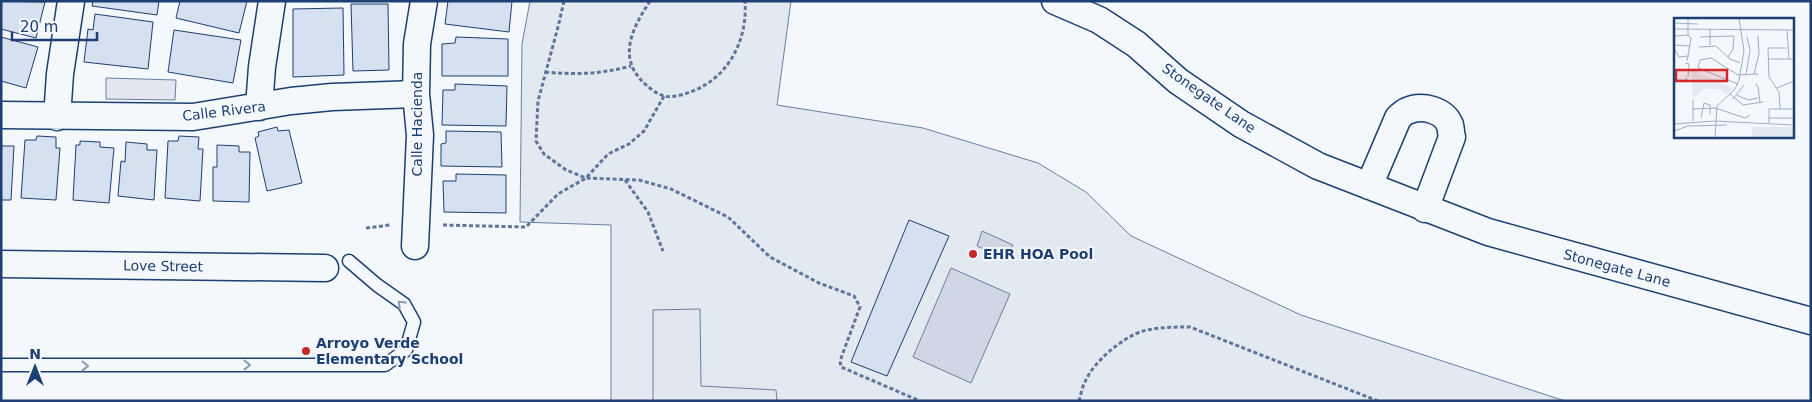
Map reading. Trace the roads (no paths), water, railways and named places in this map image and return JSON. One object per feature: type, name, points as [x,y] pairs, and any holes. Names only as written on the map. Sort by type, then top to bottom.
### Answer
[{"type":"street","points":[[57,116],[60,74],[71,1]]},
{"type":"street","points":[[259,107],[262,67],[272,1]]},
{"type":"street","name":"Calle Hacienda","points":[[415,236],[420,135],[416,94],[417,44],[424,1]]},
{"type":"street","name":"Stonegate Lane","points":[[1055,1],[1104,11],[1136,44],[1178,80],[1241,124],[1318,166],[1488,232],[1811,321]]},
{"type":"street","name":"Calle Rivera","points":[[1,115],[193,117],[291,101],[332,97],[416,94]]},
{"type":"street","points":[[1369,186],[1392,128],[1398,118],[1406,111],[1419,108],[1435,110],[1444,116],[1450,126],[1452,137],[1425,208]]},
{"type":"street","name":"Love Street","points":[[1,264],[337,265]]},
{"type":"lane","points":[[1,365],[384,364],[406,350],[414,322],[404,304],[377,285],[337,265]]},
{"type":"place","name":"EHR HOA Pool","points":[[973,254]]},
{"type":"place","name":"Arroyo Verde Elementary School","points":[[306,351]]}]
